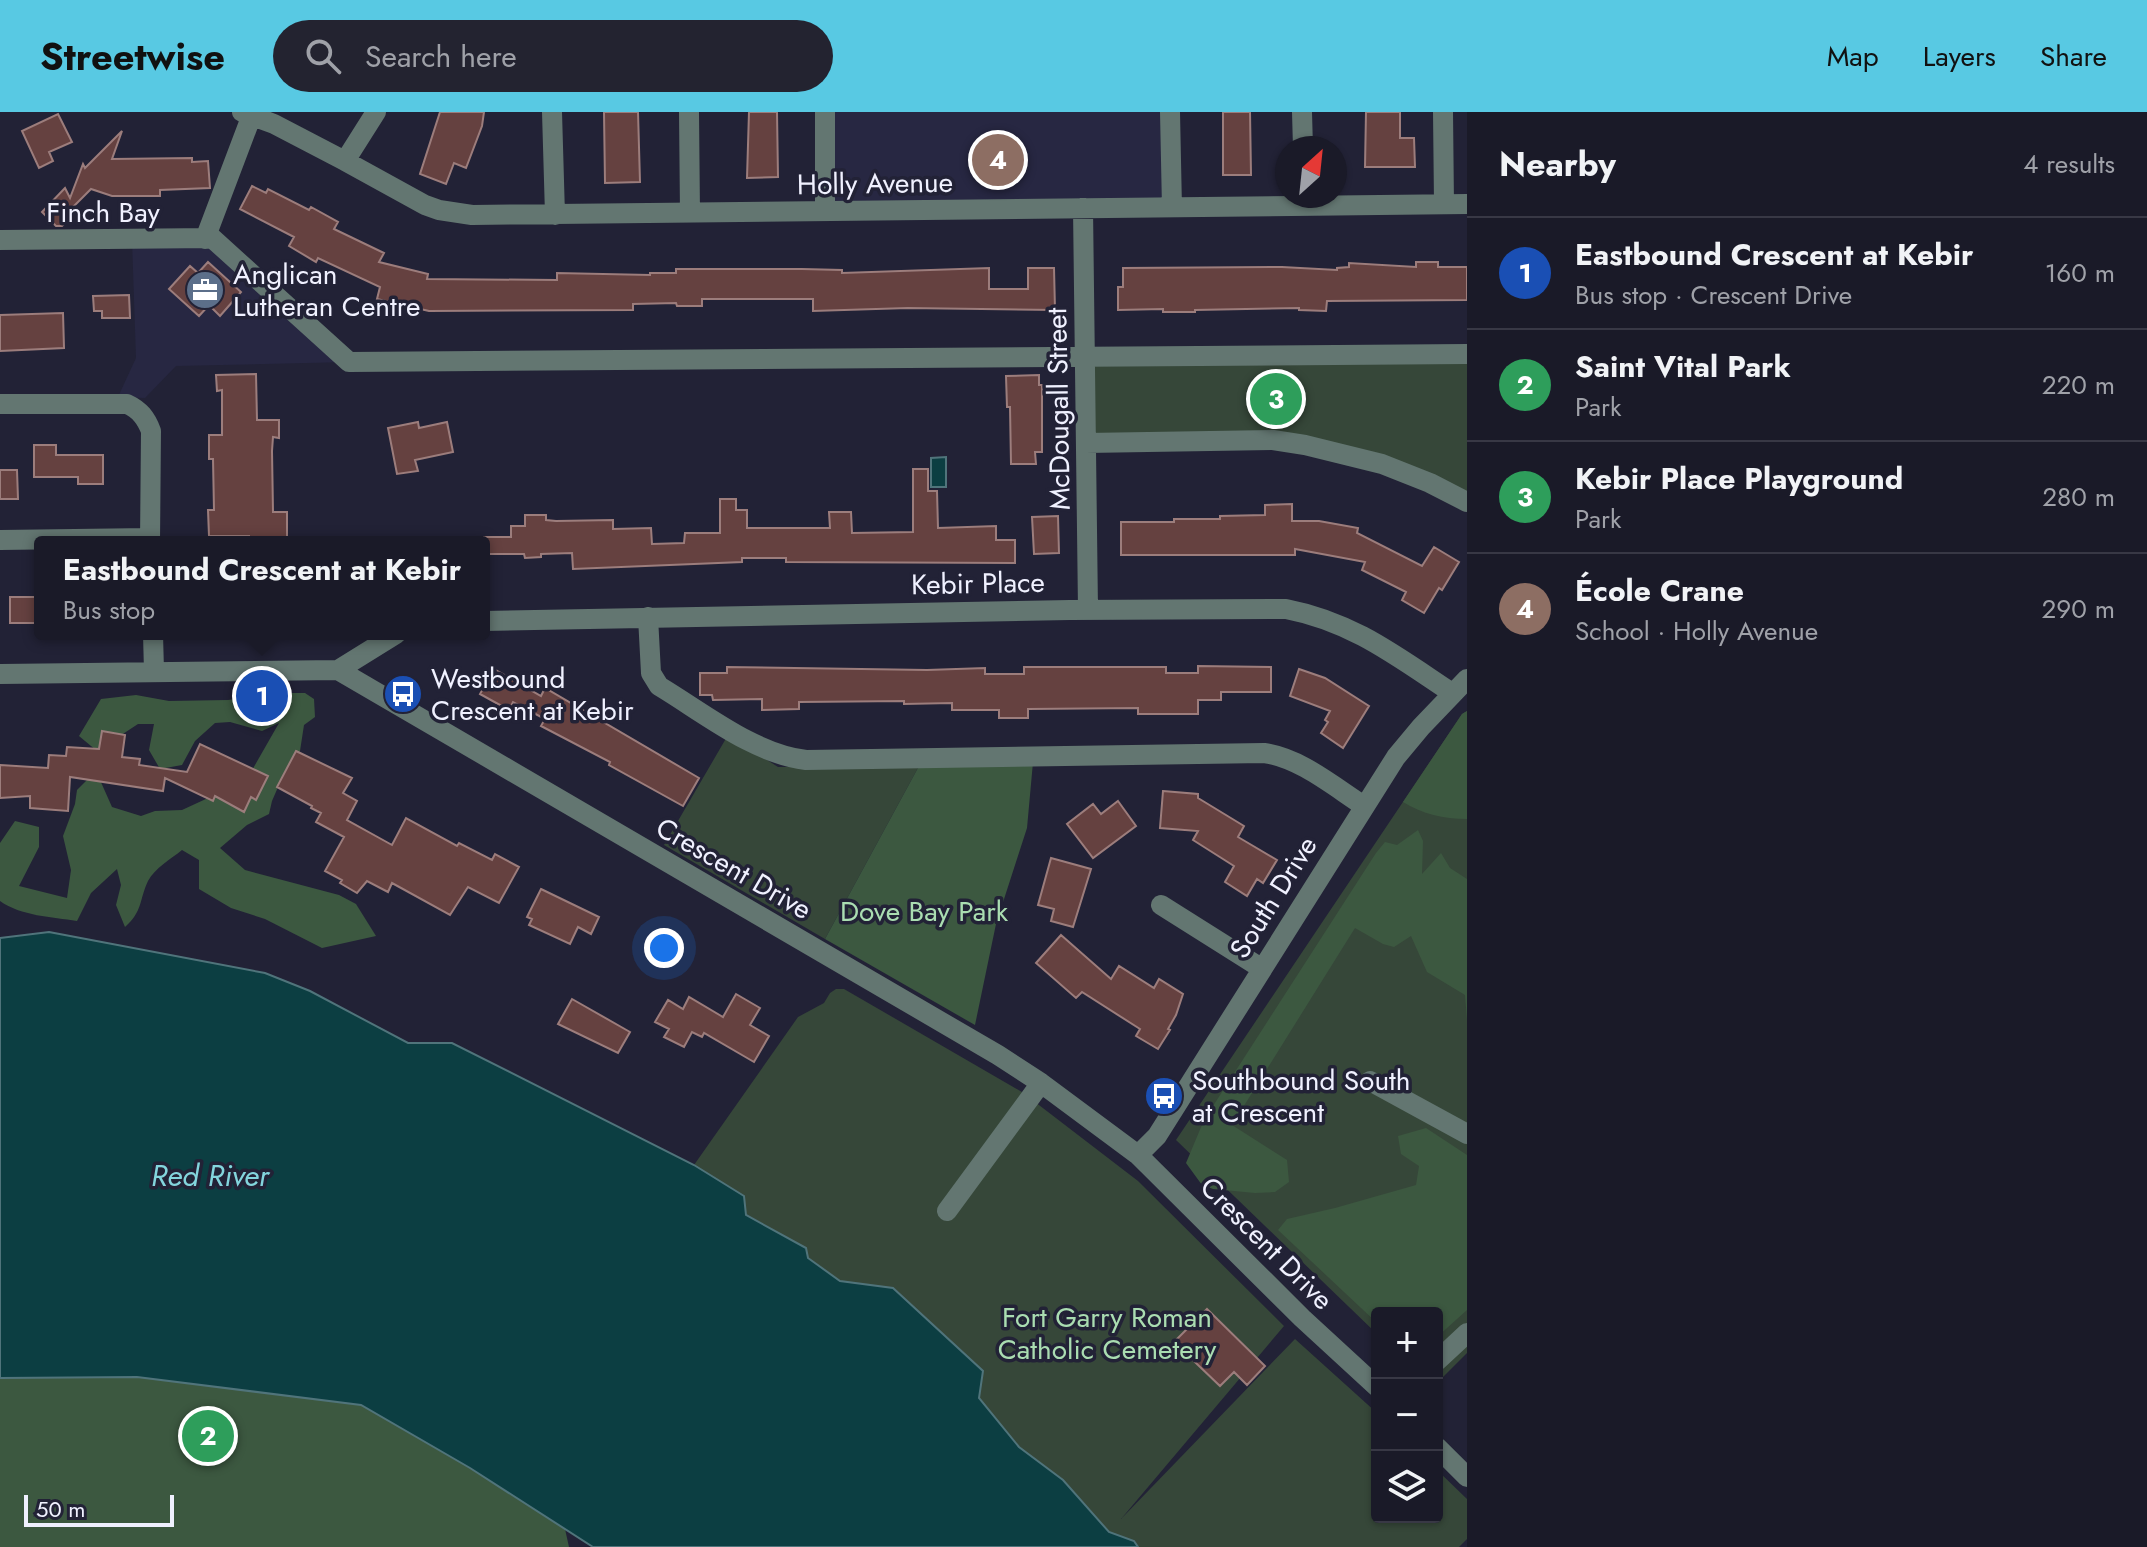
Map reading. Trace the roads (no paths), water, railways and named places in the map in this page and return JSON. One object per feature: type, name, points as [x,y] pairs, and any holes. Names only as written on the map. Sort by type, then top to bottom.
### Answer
[{"type":"street","points":[[345,161],[376,112]]},
{"type":"street","points":[[552,112],[555,215]]},
{"type":"street","points":[[689,112],[690,213]]},
{"type":"street","points":[[825,112],[825,211]]},
{"type":"street","points":[[1170,112],[1172,208]]},
{"type":"street","points":[[1302,112],[1303,136]]},
{"type":"street","points":[[1443,112],[1444,204]]},
{"type":"street","points":[[249,113],[205,239],[212,238],[349,362],[1467,354]]},
{"type":"street","name":"Holly Avenue","points":[[249,113],[439,210],[472,215],[1172,208],[1275,203]]},
{"type":"street","name":"Holly Avenue","points":[[1347,202],[1467,204]]},
{"type":"street","name":"McDougall Street","points":[[1083,208],[1088,610]]},
{"type":"street","name":"Finch Bay","points":[[0,240],[205,239]]},
{"type":"street","points":[[0,404],[127,404],[137,408],[151,431],[150,536]]},
{"type":"street","points":[[1086,443],[1273,440],[1382,464],[1467,502]]},
{"type":"street","points":[[0,540],[34,540]]},
{"type":"street","name":"Kebir Place","points":[[490,621],[1286,609],[1316,615],[1362,633],[1459,686]]},
{"type":"street","points":[[648,617],[651,673],[659,686],[762,748],[787,758],[1264,753],[1295,762],[1364,806]]},
{"type":"street","points":[[153,640],[154,671]]},
{"type":"street","points":[[0,674],[338,670],[386,640]]},
{"type":"street","name":"Crescent Drive","points":[[338,670],[1041,1083],[1138,1155],[1302,1318],[1371,1381]]},
{"type":"street","name":"South Drive","points":[[1138,1155],[1157,1136],[1396,757],[1459,686]]},
{"type":"street","points":[[1161,905],[1261,968]]},
{"type":"street","points":[[1370,1081],[1467,1134]]},
{"type":"street","points":[[947,1211],[1041,1083]]},
{"type":"street","points":[[1443,1355],[1467,1333]]},
{"type":"street","points":[[1441,1451],[1467,1477]]},
{"type":"water","points":[[946,457],[946,487],[931,487],[931,458]]},
{"type":"water","name":"Red River","points":[[49,932],[265,973],[310,991],[408,1043],[452,1043],[694,1165],[744,1196],[746,1215],[806,1248],[808,1258],[840,1281],[893,1288],[983,1371],[979,1398],[1019,1447],[1063,1480],[1109,1532],[1134,1541],[1138,1547],[593,1547],[470,1468],[361,1405],[137,1377],[0,1378],[0,938]]},
{"type":"place","name":"École Crane","points":[[998,160]]},
{"type":"place","name":"Anglican Lutheran Centre","points":[[205,290]]},
{"type":"place","name":"Kebir Place Playground","points":[[1276,399]]},
{"type":"place","name":"Westbound Crescent at Kebir","points":[[403,694]]},
{"type":"place","name":"Eastbound Crescent at Kebir","points":[[262,696]]},
{"type":"place","name":"Southbound South at Crescent","points":[[1164,1096]]},
{"type":"place","name":"Saint Vital Park","points":[[208,1436]]},
{"type":"park label","name":"Dove Bay Park","points":[[924,911]]},
{"type":"park label","name":"Fort Garry Roman Catholic Cemetery","points":[[1107,1333]]}]
